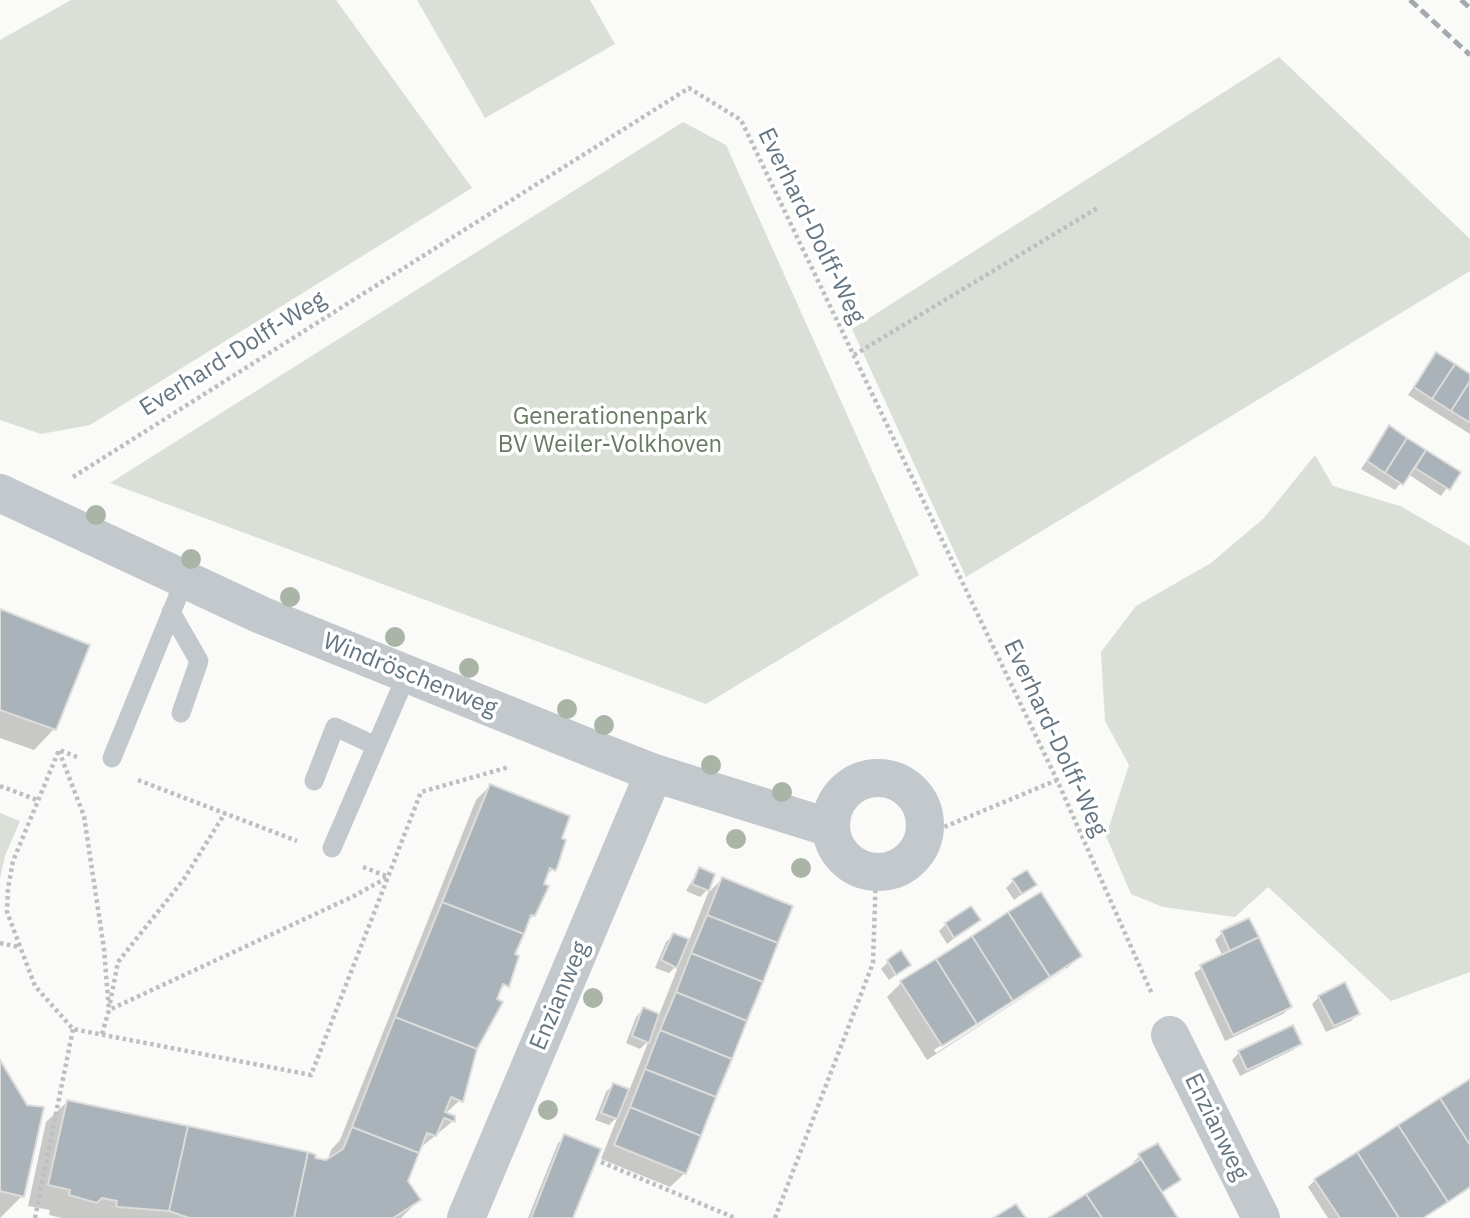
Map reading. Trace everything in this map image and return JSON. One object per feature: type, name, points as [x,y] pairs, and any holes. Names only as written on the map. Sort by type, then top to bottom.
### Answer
[{"type":"street","name":"Windröschenweg","points":[[14,499],[178,596],[261,615],[654,773],[831,828]]},
{"type":"street","name":"Enzianweg","points":[[466,1218],[654,773]]},
{"type":"street","points":[[886,778],[900,783],[917,797],[925,814],[925,835],[916,854],[906,863],[891,871],[876,872],[858,867],[845,859],[837,847],[831,828],[833,812],[845,791],[863,780],[886,778]]},
{"type":"street","name":"Enzianweg","points":[[1170,1035],[1261,1218]]},
{"type":"lane","points":[[178,596],[199,661],[181,713]]},
{"type":"lane","points":[[112,758],[178,596]]},
{"type":"lane","points":[[332,848],[407,674]]},
{"type":"lane","points":[[314,781],[335,727],[376,746]]},
{"type":"path","name":"Everhard-Dolff-Weg","points":[[14,499],[689,88],[741,120],[1058,780],[1170,1035]]},
{"type":"path","points":[[854,355],[1099,207]]},
{"type":"path","points":[[59,750],[13,861],[8,888],[8,912],[35,986],[74,1028],[311,1075],[421,792],[583,745]]},
{"type":"path","points":[[59,750],[84,816],[104,949],[109,1010]]},
{"type":"path","points":[[59,750],[85,760]]},
{"type":"path","points":[[136,779],[300,842]]},
{"type":"path","points":[[925,835],[1058,780]]},
{"type":"path","points":[[0,786],[37,800]]},
{"type":"path","points":[[102,1034],[118,962],[184,879],[225,813]]},
{"type":"path","points":[[351,862],[389,877]]},
{"type":"path","points":[[775,1218],[873,963],[876,872]]},
{"type":"path","points":[[109,1010],[354,896],[389,877]]},
{"type":"path","points":[[0,943],[20,947]]},
{"type":"path","points":[[35,1218],[74,1028]]},
{"type":"path","points":[[601,1162],[735,1218]]},
{"type":"green space","points":[[71,0],[336,0],[472,188],[90,425],[41,434],[0,420],[0,40]]},
{"type":"green space","points":[[417,0],[590,0],[615,44],[485,118]]},
{"type":"green space","points":[[1279,57],[1470,239],[1470,271],[966,577],[852,329]]},
{"type":"green space","name":"Generationenpark BV Weiler-Volkhoven","points":[[683,122],[726,145],[919,575],[706,704],[110,483]]},
{"type":"green space","points":[[1315,455],[1333,486],[1400,506],[1470,546],[1470,972],[1391,1001],[1268,887],[1235,917],[1163,907],[1131,894],[1106,836],[1129,765],[1105,721],[1101,652],[1136,606],[1211,563],[1264,518]]},
{"type":"green space","points":[[0,813],[20,821],[5,856],[0,879]]},
{"type":"building","points":[[1436,352],[1455,364],[1432,399],[1414,387]]},
{"type":"building","points":[[1455,364],[1470,374],[1470,381],[1451,411],[1432,399]]},
{"type":"building","points":[[1470,381],[1470,421],[1469,422],[1451,411]]},
{"type":"building","points":[[1389,425],[1407,438],[1385,473],[1367,461]]},
{"type":"building","points":[[1407,438],[1426,450],[1403,485],[1385,473]]},
{"type":"building","points":[[1426,450],[1461,472],[1450,490],[1415,468]]},
{"type":"building","points":[[0,609],[90,645],[56,730],[0,710]]},
{"type":"building","points":[[490,784],[570,816],[562,838],[566,840],[557,868],[555,871],[550,868],[544,884],[549,886],[535,916],[531,915],[524,934],[442,902]]},
{"type":"building","points":[[699,867],[715,874],[709,891],[692,884]]},
{"type":"building","points":[[1027,870],[1037,885],[1022,894],[1012,879]]},
{"type":"building","points":[[722,877],[793,906],[778,943],[707,915]]},
{"type":"building","points":[[1041,892],[1082,956],[1050,977],[1008,912]]},
{"type":"building","points":[[442,902],[524,934],[515,954],[519,956],[509,987],[503,984],[497,999],[503,1002],[477,1049],[395,1017]]},
{"type":"building","points":[[971,906],[981,920],[954,938],[945,923]]},
{"type":"building","points":[[1008,912],[1050,977],[1013,1001],[972,936]]},
{"type":"building","points":[[707,915],[778,943],[763,982],[691,953]]},
{"type":"building","points":[[1249,918],[1259,937],[1230,951],[1221,931]]},
{"type":"building","points":[[673,933],[689,939],[677,968],[661,960]]},
{"type":"building","points":[[972,936],[1013,1001],[977,1024],[936,959]]},
{"type":"building","points":[[1259,937],[1292,1007],[1233,1035],[1200,965]]},
{"type":"building","points":[[901,950],[911,965],[896,975],[887,960]]},
{"type":"building","points":[[691,953],[763,982],[747,1021],[676,992]]},
{"type":"building","points":[[936,959],[977,1024],[942,1046],[900,981]]},
{"type":"building","points":[[1345,982],[1360,1014],[1334,1026],[1318,996]]},
{"type":"building","points":[[676,992],[747,1021],[732,1059],[660,1030]]},
{"type":"building","points":[[643,1007],[659,1014],[649,1043],[632,1036]]},
{"type":"building","points":[[395,1017],[477,1049],[463,1102],[451,1097],[445,1112],[455,1116],[455,1122],[444,1118],[436,1136],[427,1133],[419,1153],[352,1127]]},
{"type":"building","points":[[1293,1025],[1302,1044],[1247,1070],[1238,1051]]},
{"type":"building","points":[[660,1030],[732,1059],[716,1097],[645,1069]]},
{"type":"building","points":[[0,1060],[27,1105],[44,1107],[24,1197],[0,1191]]},
{"type":"building","points":[[645,1069],[716,1097],[701,1136],[630,1107]]},
{"type":"building","points":[[1470,1079],[1470,1145],[1440,1098]]},
{"type":"building","points":[[613,1083],[629,1089],[617,1119],[601,1113]]},
{"type":"building","points":[[1440,1098],[1470,1145],[1470,1187],[1448,1202],[1398,1125]]},
{"type":"building","points":[[67,1100],[188,1126],[169,1211],[119,1207],[116,1206],[117,1201],[102,1198],[97,1203],[69,1195],[70,1190],[48,1185]]},
{"type":"building","points":[[630,1107],[701,1136],[686,1174],[614,1145]]},
{"type":"building","points":[[1398,1125],[1448,1202],[1423,1218],[1399,1218],[1357,1152]]},
{"type":"building","points":[[188,1126],[308,1152],[294,1218],[189,1218],[169,1211]]},
{"type":"building","points":[[352,1127],[419,1153],[408,1181],[421,1200],[393,1218],[294,1218],[308,1152],[316,1155],[315,1158],[326,1160],[343,1149]]},
{"type":"building","points":[[564,1134],[601,1149],[573,1218],[531,1218]]},
{"type":"building","points":[[1158,1143],[1181,1180],[1162,1192],[1138,1154]]},
{"type":"building","points":[[1357,1152],[1399,1218],[1340,1218],[1314,1179]]},
{"type":"building","points":[[1141,1159],[1178,1218],[1102,1218],[1086,1194]]},
{"type":"building","points":[[1086,1194],[1102,1218],[1048,1218]]},
{"type":"building","points":[[1016,1204],[1026,1218],[993,1218]]},
{"type":"railway","points":[[1410,0],[1470,55]]},
{"type":"railway","points":[[1461,0],[1470,8]]}]
